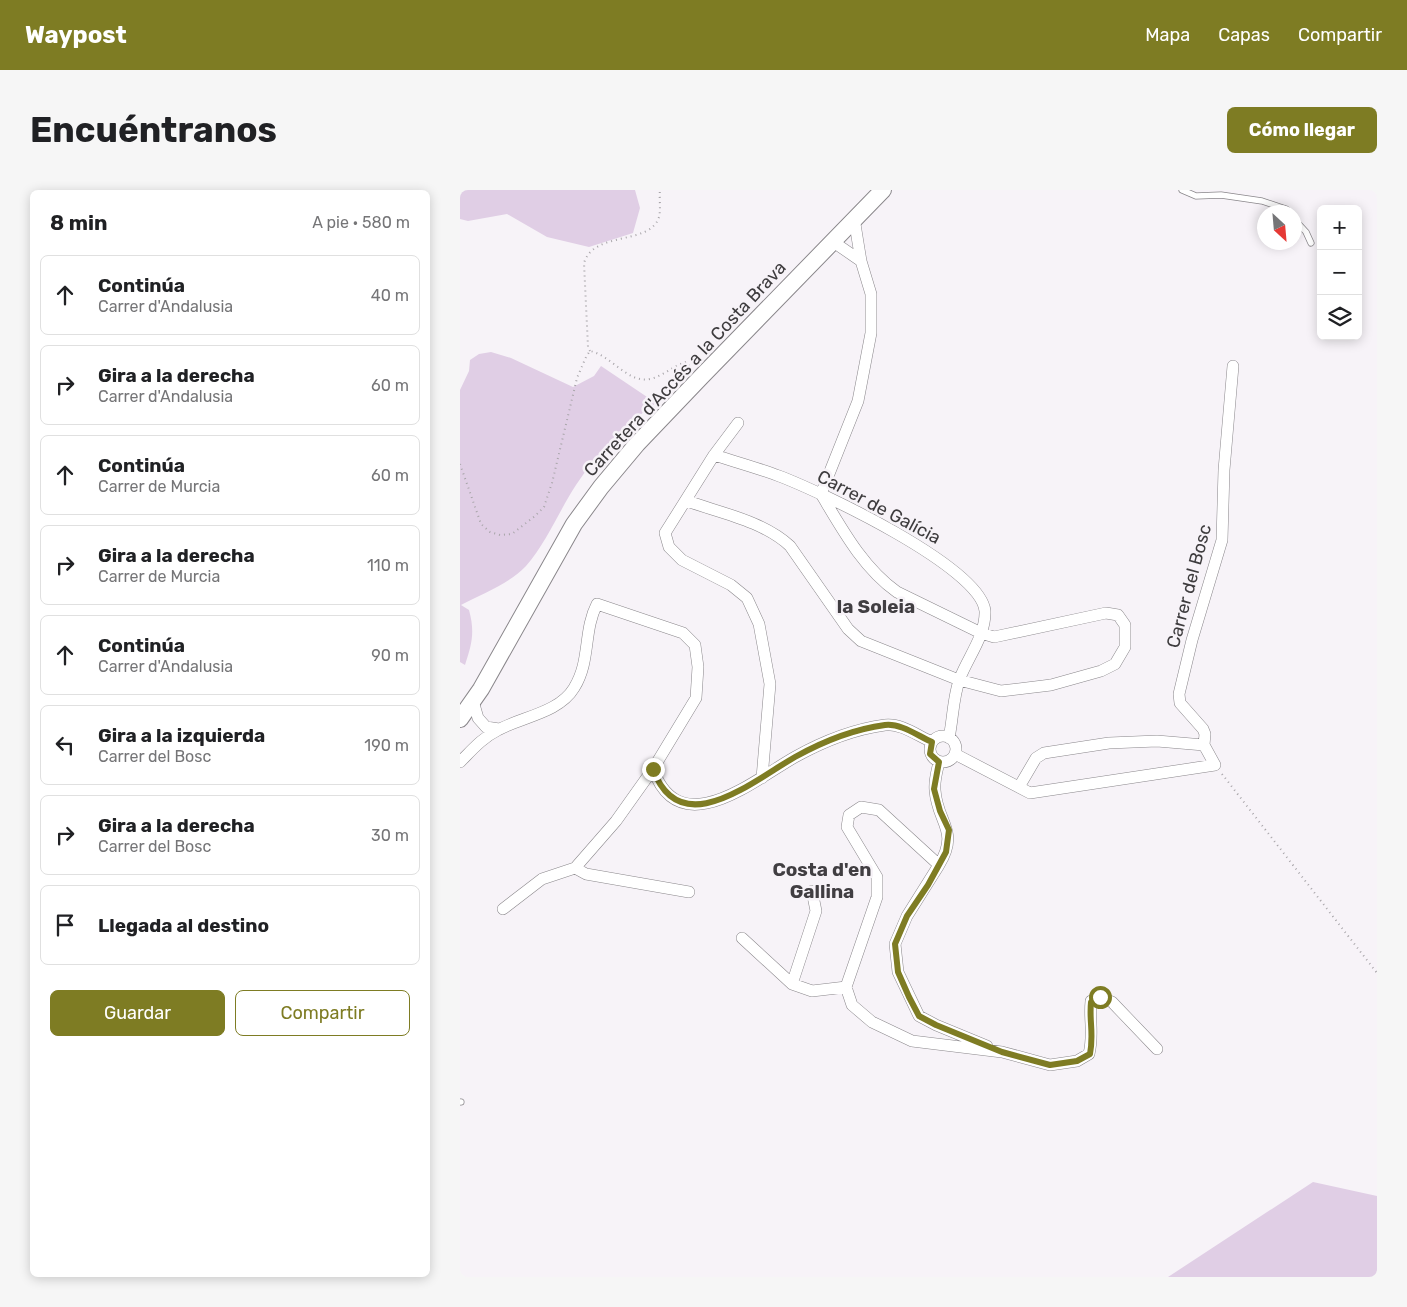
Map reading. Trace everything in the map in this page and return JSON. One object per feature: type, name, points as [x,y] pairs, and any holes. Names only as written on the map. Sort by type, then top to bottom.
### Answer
[{"type":"main road","name":"Carretera d'Accés a la Costa Brava","points":[[460,719],[473,701],[574,524],[637,444],[883,190]]},
{"type":"street","points":[[686,500],[766,529],[779,536],[790,546],[848,629],[861,641],[959,680],[1001,691],[1051,685],[1101,671],[1114,664],[1125,647],[1125,624],[1118,615],[1106,613],[994,637],[981,634],[897,592],[884,583],[850,543],[821,494],[858,401],[872,333],[871,294],[861,261],[854,218]]},
{"type":"street","points":[[832,241],[861,261]]},
{"type":"street","name":"Carrer del Bosc","points":[[1204,745],[1205,734],[1203,729],[1180,702],[1179,694],[1192,640],[1222,540],[1224,470],[1234,366]]},
{"type":"street","points":[[738,423],[714,455],[665,533],[669,547],[682,560],[731,585],[747,598],[759,624],[770,684],[762,778]]},
{"type":"street","name":"Carrer de Galícia","points":[[714,455],[778,476],[821,494],[933,554],[966,582],[982,602],[985,612],[981,634],[959,680],[949,738]]},
{"type":"street","points":[[460,762],[485,737],[499,729],[556,705],[573,691],[582,675],[588,649],[591,616],[597,604],[683,633],[695,645],[698,667],[696,698],[653,769],[616,821],[575,868],[542,879],[502,908]]},
{"type":"street","points":[[473,701],[478,718],[486,727],[499,729]]},
{"type":"street","points":[[653,769],[657,781],[673,799],[688,804],[710,803],[730,796],[822,743],[887,725],[905,729],[932,742]]},
{"type":"street","points":[[940,737],[949,738],[955,745],[955,754],[948,761],[939,762],[930,754],[932,742],[940,737]]},
{"type":"street","points":[[955,754],[1030,793],[1215,765],[1204,745],[1158,741],[1109,743],[1044,753],[1036,758],[1019,787]]},
{"type":"street","points":[[939,762],[934,789],[940,811],[949,830],[946,852],[928,885],[907,916],[895,944],[898,972],[919,1016],[1002,1052],[1050,1065],[1077,1061],[1090,1054],[1093,1038],[1090,1012],[1091,1002],[1100,997],[1112,1002],[1157,1049]]},
{"type":"street","points":[[938,865],[879,810],[861,807],[850,815],[848,827],[876,877],[876,897],[846,987],[852,1005],[872,1022],[912,1041],[1002,1052]]},
{"type":"street","points":[[575,868],[586,874],[690,892]]},
{"type":"street","points":[[792,984],[816,911],[812,891]]},
{"type":"street","points":[[742,938],[792,984],[812,992],[846,987]]},
{"type":"lane","points":[[1182,190],[1196,196],[1221,194],[1274,205]]},
{"type":"lane","points":[[1302,228],[1311,244]]},
{"type":"path","points":[[460,464],[481,524],[490,532],[500,535],[512,534],[544,507],[552,484],[577,378],[590,351],[588,347],[584,263],[587,254],[594,247],[646,231],[654,226],[659,217],[660,190]]},
{"type":"path","points":[[590,351],[597,352],[627,373],[642,380],[650,380],[674,366],[686,362],[700,377]]},
{"type":"path","points":[[1215,765],[1377,973]]},
{"type":"shaded area","points":[[460,190],[635,190],[640,208],[633,233],[589,247],[547,237],[507,214],[468,221],[460,219]]},
{"type":"shaded area","points":[[491,352],[511,358],[573,387],[594,376],[601,366],[656,403],[623,430],[593,462],[576,485],[540,547],[526,566],[504,583],[461,605],[469,610],[472,625],[471,644],[465,665],[460,662],[460,390],[469,371],[470,360],[479,354]]},
{"type":"shaded area","points":[[1313,1182],[1377,1196],[1377,1277],[1168,1277]]},
{"type":"district","name":"la Soleia","points":[[876,606]]},
{"type":"district","name":"Costa d'en Gallina","points":[[822,880]]},
{"type":"route","points":[[653,769],[657,781],[673,799],[688,804],[710,803],[730,796],[822,743],[857,732],[887,725],[905,729],[932,742],[930,754],[939,762],[934,789],[940,811],[949,830],[946,852],[928,885],[907,916],[895,944],[898,972],[919,1016],[1002,1052],[1050,1065],[1077,1061],[1090,1054],[1093,1038],[1090,1012],[1091,1002],[1100,997]]}]
